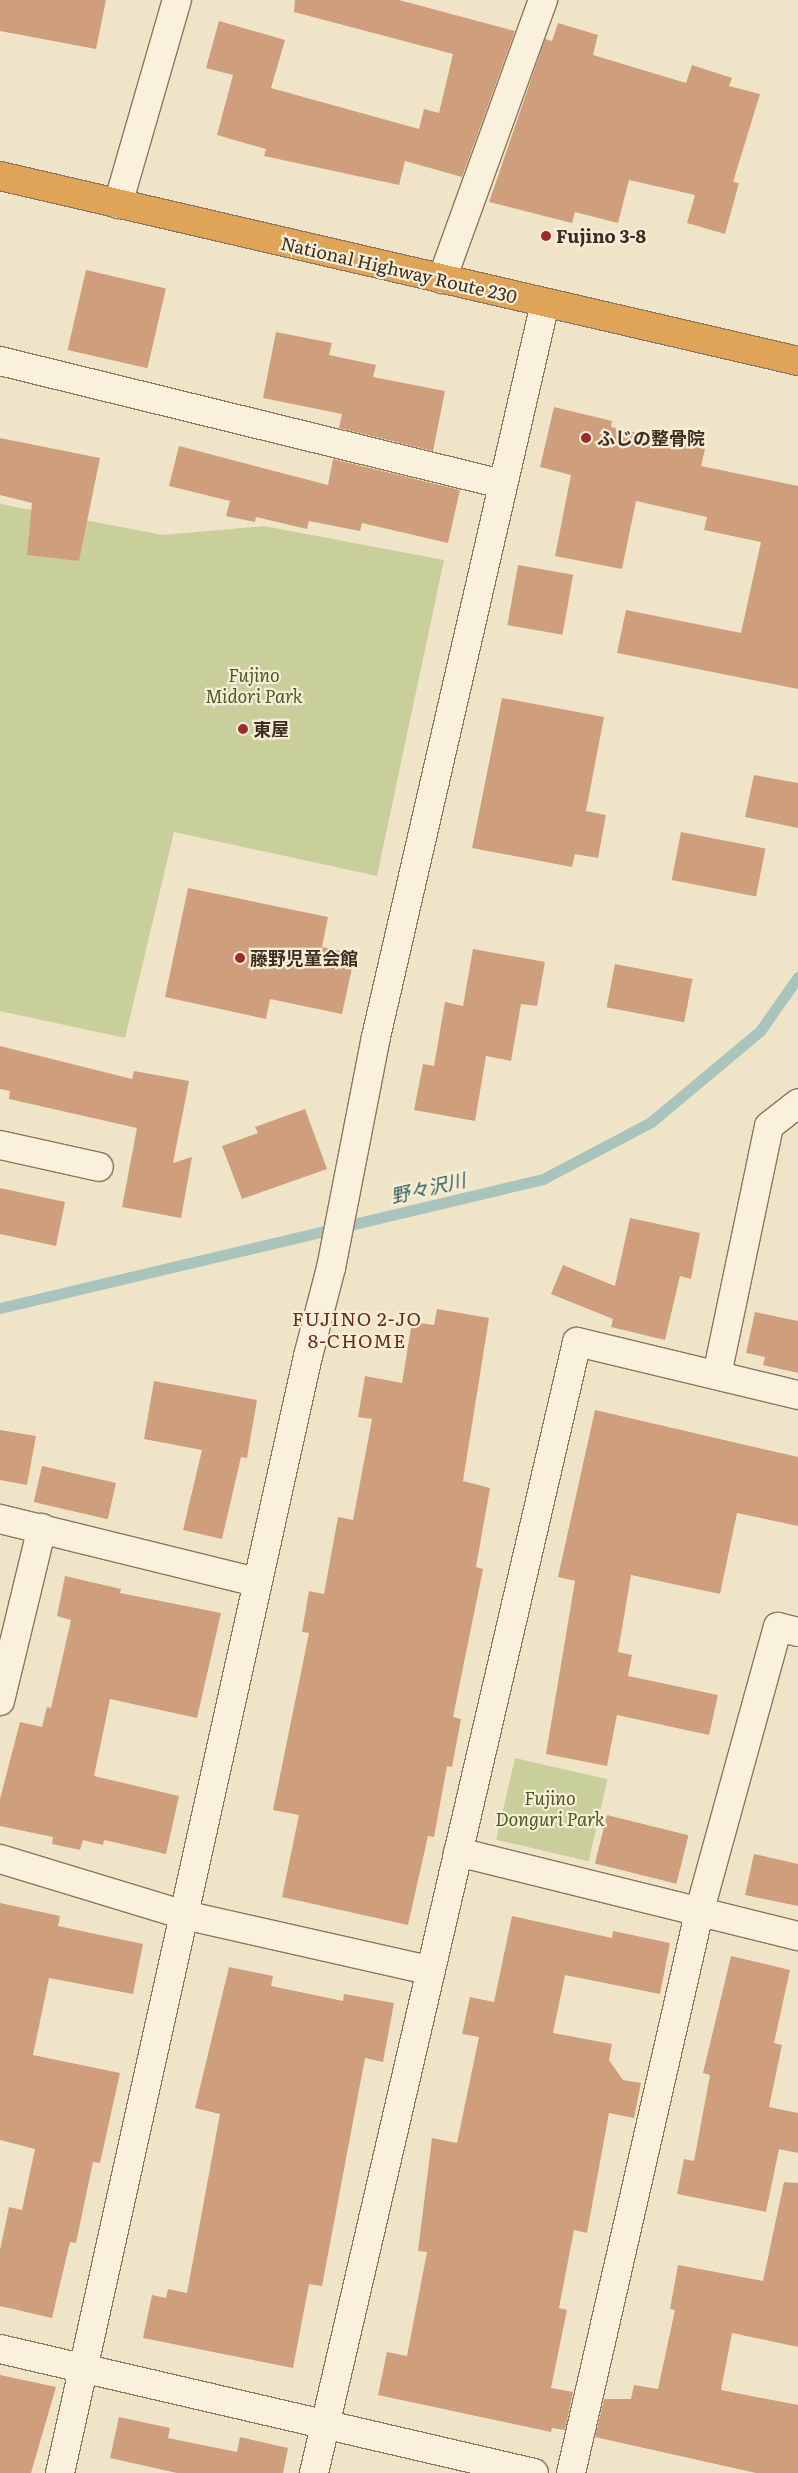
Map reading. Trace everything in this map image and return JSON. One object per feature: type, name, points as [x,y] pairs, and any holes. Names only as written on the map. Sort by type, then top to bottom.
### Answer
[{"type":"highway","name":"National Highway Route 230","points":[[0,176],[442,280],[798,360]]},
{"type":"street","points":[[118,204],[177,0]]},
{"type":"street","points":[[442,280],[543,0]]},
{"type":"street","points":[[60,2473],[257,1582],[332,1268],[378,1027],[544,303]]},
{"type":"street","points":[[0,361],[502,484]]},
{"type":"street","points":[[716,1375],[769,1126],[798,1104]]},
{"type":"street","points":[[0,1144],[99,1167]]},
{"type":"street","points":[[314,2473],[429,1970],[577,1342],[798,1395]]},
{"type":"street","points":[[0,1519],[257,1582]]},
{"type":"street","points":[[0,1701],[42,1528]]},
{"type":"street","points":[[571,2473],[699,1913],[778,1627],[798,1632]]},
{"type":"street","points":[[458,1852],[798,1936]]},
{"type":"street","points":[[0,1859],[184,1916],[429,1970]]},
{"type":"street","points":[[0,2350],[534,2473]]},
{"type":"green space","name":"Fujino Midori Park","points":[[0,504],[163,535],[264,526],[444,560],[377,876],[174,832],[125,1038],[0,1011]]},
{"type":"green space","name":"Fujino Donguri Park","points":[[515,1758],[608,1779],[589,1861],[496,1840]]},
{"type":"building","points":[[0,0],[106,0],[96,49],[0,31]]},
{"type":"building","points":[[295,0],[399,0],[515,31],[462,177],[405,161],[399,185],[264,156],[266,149],[217,135],[233,75],[206,68],[219,21],[285,40],[271,88],[419,129],[424,109],[439,113],[453,54],[294,12]]},
{"type":"building","points":[[558,23],[598,35],[593,55],[686,83],[692,65],[732,78],[729,86],[760,94],[733,182],[739,183],[725,234],[687,223],[695,195],[629,180],[618,223],[575,212],[572,223],[489,202],[545,39],[552,41]]},
{"type":"building","points":[[86,270],[166,288],[147,368],[68,350]]},
{"type":"building","points":[[276,332],[332,343],[329,355],[376,365],[373,377],[445,391],[433,451],[339,428],[342,414],[263,398]]},
{"type":"building","points":[[554,407],[612,421],[611,427],[705,449],[701,466],[798,486],[798,689],[617,653],[626,610],[741,633],[761,542],[704,530],[707,517],[636,501],[622,569],[555,556],[571,475],[540,467]]},
{"type":"building","points":[[0,438],[100,458],[79,561],[27,555],[32,503],[0,495]]},
{"type":"building","points":[[179,446],[328,485],[333,459],[460,490],[448,543],[362,523],[360,531],[309,521],[307,529],[256,517],[255,522],[226,516],[230,501],[169,486]]},
{"type":"building","points":[[518,565],[573,575],[563,635],[507,625]]},
{"type":"building","points":[[502,698],[604,717],[586,811],[606,815],[598,858],[575,854],[572,867],[472,848]]},
{"type":"building","points":[[754,775],[798,783],[798,828],[745,817]]},
{"type":"building","points":[[681,832],[765,848],[756,897],[672,880]]},
{"type":"building","points":[[188,888],[328,917],[322,947],[355,954],[342,1014],[270,999],[266,1019],[165,997]]},
{"type":"building","points":[[473,949],[545,962],[537,1006],[521,1004],[511,1061],[486,1056],[475,1121],[414,1110],[423,1064],[434,1066],[445,1002],[463,1006]]},
{"type":"building","points":[[615,964],[693,979],[684,1022],[607,1007]]},
{"type":"building","points":[[0,1046],[132,1079],[134,1071],[189,1081],[173,1163],[192,1157],[181,1218],[122,1207],[137,1128],[9,1099],[10,1091],[0,1089]]},
{"type":"building","points":[[305,1109],[327,1169],[242,1199],[222,1146],[258,1133],[255,1127]]},
{"type":"building","points":[[0,1188],[65,1202],[56,1246],[0,1234]]},
{"type":"building","points":[[630,1218],[700,1233],[691,1279],[680,1276],[665,1340],[611,1327],[613,1319],[551,1294],[563,1265],[615,1286]]},
{"type":"building","points":[[437,1309],[489,1318],[463,1481],[490,1488],[476,1567],[483,1569],[453,1717],[461,1719],[452,1767],[447,1766],[434,1837],[428,1836],[408,1925],[282,1897],[299,1815],[273,1810],[309,1633],[302,1632],[309,1591],[324,1594],[338,1517],[353,1520],[372,1419],[358,1417],[365,1376],[402,1383],[412,1322],[434,1325]]},
{"type":"building","points":[[755,1312],[798,1321],[798,1373],[763,1365],[765,1357],[746,1353]]},
{"type":"building","points":[[154,1381],[257,1400],[247,1458],[241,1457],[222,1539],[183,1530],[202,1450],[144,1439]]},
{"type":"building","points":[[595,1410],[798,1457],[798,1526],[737,1513],[720,1594],[631,1575],[618,1652],[632,1655],[628,1676],[718,1695],[709,1735],[617,1715],[607,1766],[546,1754],[575,1581],[558,1577]]},
{"type":"building","points":[[0,1430],[36,1436],[27,1485],[0,1480]]},
{"type":"building","points":[[42,1466],[116,1483],[108,1519],[34,1502]]},
{"type":"building","points":[[65,1576],[121,1589],[120,1593],[221,1613],[197,1718],[110,1699],[94,1776],[179,1796],[166,1854],[104,1840],[103,1845],[83,1840],[80,1850],[52,1844],[53,1837],[0,1826],[0,1799],[20,1722],[42,1727],[47,1707],[51,1708],[71,1620],[57,1616]]},
{"type":"building","points":[[607,1815],[689,1835],[676,1884],[595,1864]]},
{"type":"building","points":[[754,1854],[798,1864],[798,1906],[745,1895]]},
{"type":"building","points":[[0,1903],[60,1916],[58,1926],[143,1944],[133,1994],[49,1978],[33,2055],[120,2073],[100,2163],[93,2162],[76,2243],[70,2242],[52,2318],[0,2306],[0,2250],[9,2207],[22,2210],[35,2149],[0,2140]]},
{"type":"building","points":[[512,1916],[612,1938],[613,1931],[670,1943],[660,1994],[565,1975],[553,2033],[612,2044],[609,2060],[623,2080],[641,2083],[634,2118],[609,2113],[587,2233],[574,2230],[559,2308],[567,2310],[551,2388],[573,2392],[565,2430],[552,2428],[551,2432],[378,2395],[387,2352],[407,2356],[427,2252],[418,2251],[432,2138],[457,2143],[479,2037],[462,2034],[470,1997],[494,2002]]},
{"type":"building","points":[[731,1956],[790,1970],[774,2043],[782,2045],[769,2107],[798,2113],[798,2153],[779,2149],[766,2212],[677,2194],[684,2159],[694,2161],[710,2075],[703,2073]]},
{"type":"building","points":[[229,1967],[273,1976],[271,1986],[343,2001],[344,1994],[394,2003],[383,2062],[365,2058],[322,2286],[309,2284],[293,2368],[143,2338],[152,2295],[166,2298],[168,2289],[187,2293],[220,2114],[195,2108]]},
{"type":"building","points":[[784,2182],[798,2183],[798,2347],[732,2333],[721,2390],[798,2405],[798,2473],[756,2473],[595,2437],[604,2399],[631,2399],[634,2385],[658,2389],[675,2310],[670,2309],[678,2265],[763,2281]]},
{"type":"building","points":[[0,2375],[56,2387],[31,2473],[0,2473]]},
{"type":"building","points":[[119,2417],[170,2428],[168,2438],[237,2452],[240,2437],[288,2448],[283,2473],[177,2473],[110,2458]]},
{"type":"waterway","name":"野々沢川","points":[[0,1308],[543,1179],[651,1122],[760,1031],[798,977]]},
{"type":"place","name":"Fujino 3-8","points":[[546,236]]},
{"type":"place","name":"ふじの整骨院","points":[[586,438]]},
{"type":"place","name":"東屋","points":[[243,729]]},
{"type":"place","name":"藤野児童会館","points":[[240,958]]},
{"type":"district","name":"FUJINO 2-JO 8-CHOME","points":[[357,1330]]}]
